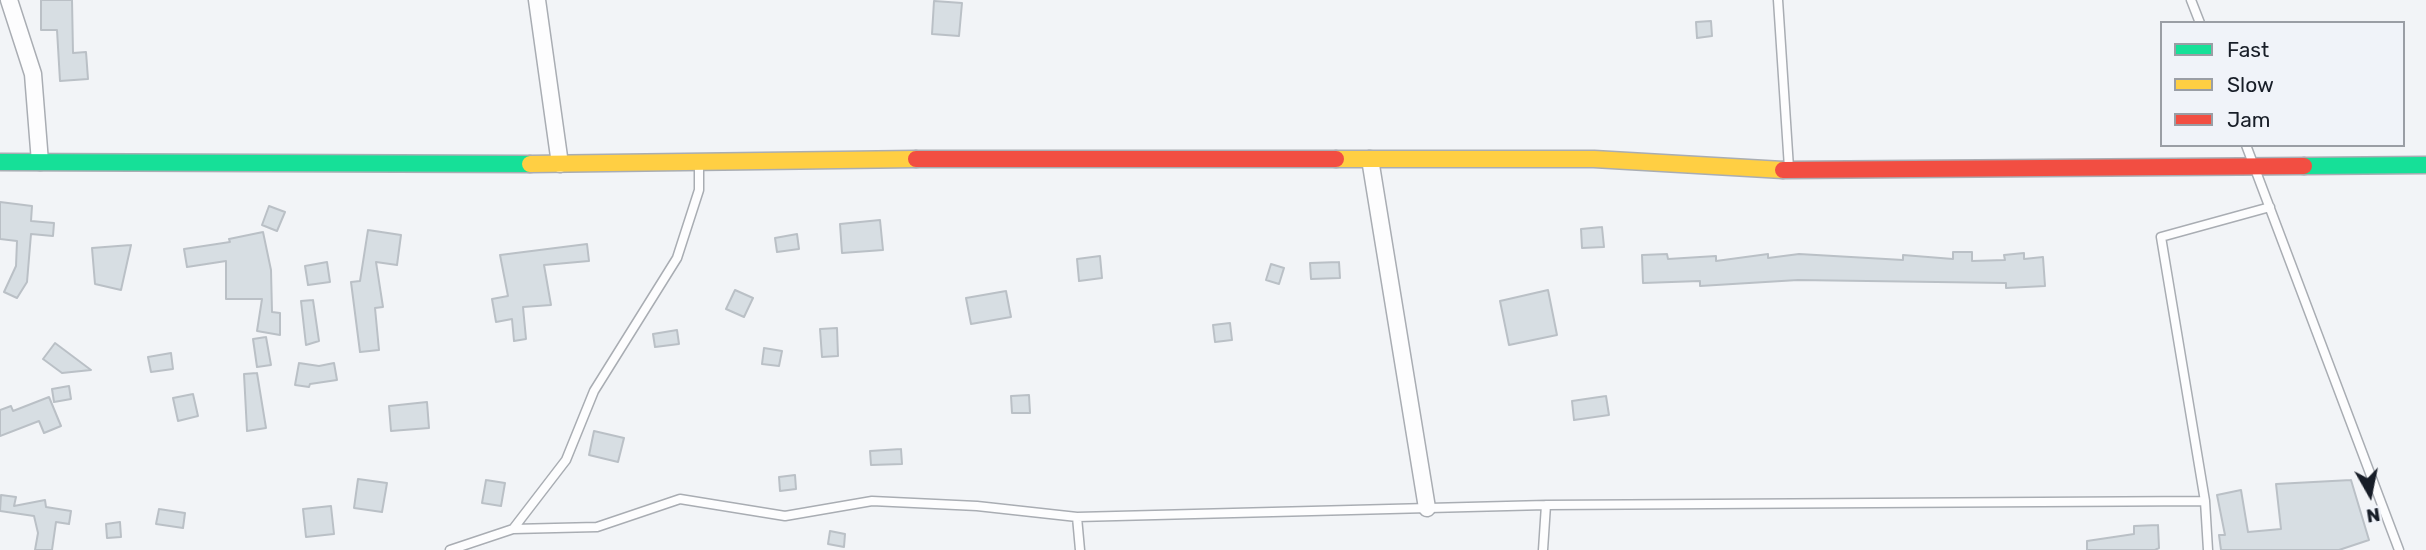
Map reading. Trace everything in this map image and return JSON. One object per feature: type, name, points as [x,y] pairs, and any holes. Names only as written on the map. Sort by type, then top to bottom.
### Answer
[{"type":"main road","points":[[0,162],[560,164],[699,160],[1594,159],[1789,170],[2426,165]]},
{"type":"street","points":[[9,0],[33,74],[40,162]]},
{"type":"street","points":[[537,0],[560,164]]},
{"type":"street","points":[[1370,159],[1427,508]]},
{"type":"lane","points":[[1778,0],[1789,170]]},
{"type":"lane","points":[[2191,0],[2199,21]]},
{"type":"lane","points":[[2247,147],[2399,550]]},
{"type":"lane","points":[[513,528],[566,460],[594,391],[677,258],[699,190],[699,160]]},
{"type":"lane","points":[[2208,550],[2205,501],[2161,237],[2270,207]]},
{"type":"lane","points":[[450,550],[513,528],[597,527],[680,499],[785,516],[872,501],[977,506],[1077,517],[1546,505],[2205,501]]},
{"type":"lane","points":[[1543,550],[1546,505]]},
{"type":"lane","points":[[1077,517],[1080,550]]},
{"type":"building","points":[[41,0],[72,0],[73,53],[86,52],[88,79],[60,81],[57,30],[41,30]]},
{"type":"building","points":[[934,1],[962,3],[959,36],[932,34]]},
{"type":"building","points":[[1711,21],[1712,36],[1697,38],[1696,22]]},
{"type":"building","points":[[0,202],[32,206],[31,221],[54,223],[53,236],[31,234],[27,282],[17,298],[4,292],[16,266],[17,241],[0,239]]},
{"type":"building","points":[[269,206],[285,212],[277,231],[262,225]]},
{"type":"building","points":[[880,220],[883,250],[842,253],[840,224]]},
{"type":"building","points":[[1602,227],[1604,247],[1582,248],[1581,229]]},
{"type":"building","points":[[368,230],[401,235],[397,265],[376,262],[383,307],[375,308],[379,350],[360,352],[351,282],[360,281]]},
{"type":"building","points":[[263,232],[271,270],[272,312],[280,313],[280,335],[257,331],[262,299],[226,299],[226,261],[187,267],[184,249],[230,242],[229,239]]},
{"type":"building","points":[[797,234],[799,249],[777,252],[775,238]]},
{"type":"building","points":[[587,244],[589,261],[544,265],[551,305],[523,307],[526,339],[514,341],[512,319],[496,322],[492,299],[508,296],[500,255]]},
{"type":"building","points":[[131,245],[121,290],[95,284],[92,248]]},
{"type":"building","points":[[1953,252],[1972,252],[1972,261],[2005,260],[2004,255],[2024,253],[2024,259],[2043,257],[2045,286],[2006,288],[2006,283],[1798,280],[1700,286],[1700,281],[1643,283],[1642,255],[1667,254],[1668,259],[1716,256],[1716,261],[1768,254],[1768,258],[1799,254],[1903,260],[1903,255],[1953,259]]},
{"type":"building","points":[[1100,256],[1102,278],[1079,281],[1077,259]]},
{"type":"building","points":[[327,262],[330,282],[308,285],[305,266]]},
{"type":"building","points":[[1339,262],[1340,278],[1311,279],[1310,263]]},
{"type":"building","points":[[1271,264],[1284,268],[1279,284],[1266,280]]},
{"type":"building","points":[[735,290],[753,298],[744,317],[726,309]]},
{"type":"building","points":[[1548,290],[1557,335],[1509,345],[1500,301]]},
{"type":"building","points":[[1006,291],[1011,317],[971,324],[966,298]]},
{"type":"building","points":[[313,300],[319,341],[306,345],[301,301]]},
{"type":"building","points":[[1230,323],[1232,340],[1215,342],[1213,325]]},
{"type":"building","points":[[837,328],[838,356],[822,357],[820,329]]},
{"type":"building","points":[[677,330],[679,344],[655,347],[653,334]]},
{"type":"building","points":[[266,337],[271,365],[257,367],[253,339]]},
{"type":"building","points":[[55,343],[91,370],[62,373],[43,359]]},
{"type":"building","points":[[764,348],[782,351],[779,366],[762,364]]},
{"type":"building","points":[[171,353],[173,369],[151,372],[148,357]]},
{"type":"building","points":[[299,363],[319,366],[334,363],[337,380],[310,384],[309,387],[295,385]]},
{"type":"building","points":[[257,373],[266,428],[247,431],[244,374]]},
{"type":"building","points":[[69,386],[71,399],[54,402],[52,389]]},
{"type":"building","points":[[193,394],[198,416],[178,421],[173,398]]},
{"type":"building","points":[[1029,395],[1030,413],[1012,413],[1011,396]]},
{"type":"building","points":[[1606,396],[1609,415],[1574,420],[1572,401]]},
{"type":"building","points":[[49,397],[61,426],[44,433],[39,421],[0,436],[0,410],[11,406],[13,411]]},
{"type":"building","points":[[427,402],[429,428],[391,431],[389,406]]},
{"type":"building","points":[[594,431],[624,438],[618,462],[589,455]]},
{"type":"building","points":[[901,449],[902,464],[871,465],[870,451]]},
{"type":"building","points":[[795,475],[796,489],[780,491],[779,477]]},
{"type":"building","points":[[358,479],[387,483],[382,512],[354,508]]},
{"type":"building","points":[[486,480],[505,483],[501,506],[482,503]]},
{"type":"building","points":[[2351,480],[2369,540],[2339,550],[2221,550],[2219,535],[2225,535],[2217,495],[2241,490],[2248,532],[2281,529],[2276,484]]},
{"type":"building","points":[[1,495],[16,497],[14,506],[45,500],[46,507],[71,511],[69,524],[56,522],[52,550],[35,550],[38,533],[34,516],[0,511]]},
{"type":"building","points":[[331,506],[334,534],[306,537],[303,509]]},
{"type":"building","points":[[159,509],[185,513],[183,528],[156,524]]},
{"type":"building","points":[[120,522],[121,537],[107,538],[106,524]]},
{"type":"building","points":[[2158,525],[2159,548],[2155,550],[2087,550],[2087,541],[2134,534],[2134,526]]},
{"type":"building","points":[[830,531],[845,534],[844,547],[828,544]]},
{"type":"traffic: fast","points":[[0,162],[530,164]]},
{"type":"traffic: fast","points":[[2304,166],[2426,165]]},
{"type":"traffic: slow","points":[[530,164],[916,159]]},
{"type":"traffic: slow","points":[[1336,159],[1594,159],[1783,170]]},
{"type":"traffic: jam","points":[[916,159],[1336,159]]},
{"type":"traffic: jam","points":[[1783,170],[2304,166]]}]
